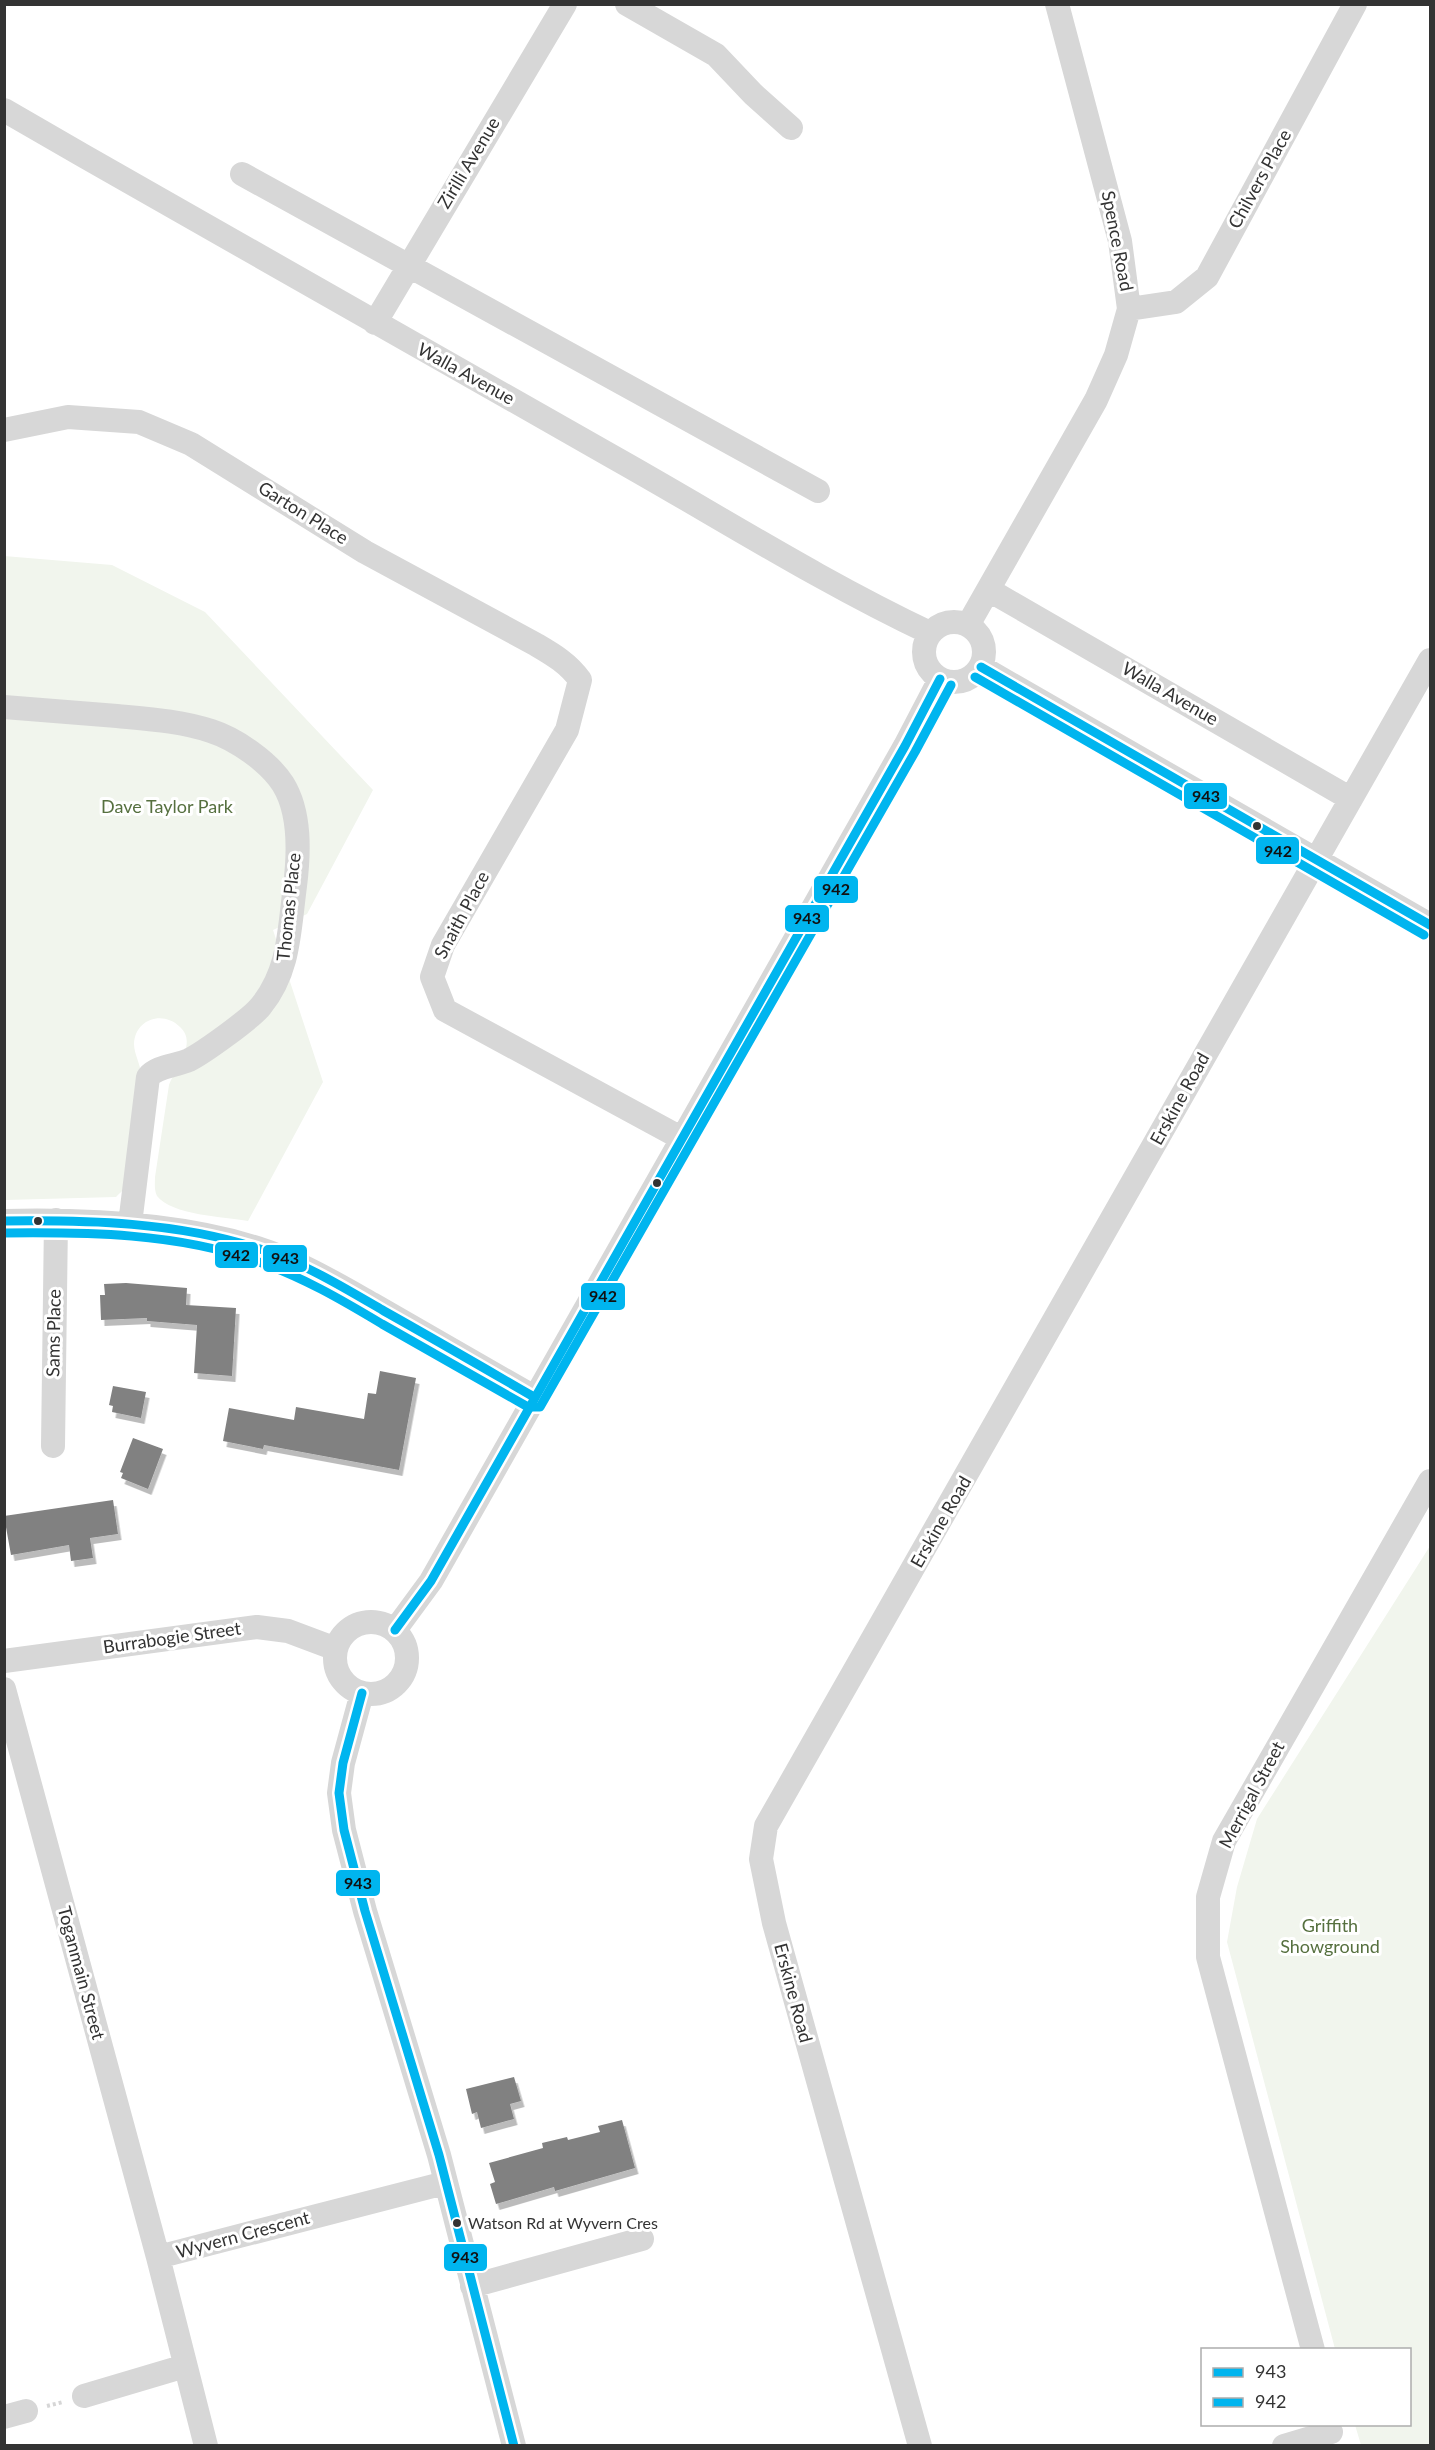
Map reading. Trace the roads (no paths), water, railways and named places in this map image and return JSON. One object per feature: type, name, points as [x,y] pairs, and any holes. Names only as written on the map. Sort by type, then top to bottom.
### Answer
[{"type":"street","name":"Zirilli Avenue","points":[[375,323],[565,4]]},
{"type":"street","points":[[627,4],[716,55],[753,94],[791,128]]},
{"type":"street","name":"Spence Road","points":[[968,625],[1096,400],[1116,355],[1129,309],[1120,241],[1057,4]]},
{"type":"street","name":"Chilvers Place","points":[[1129,309],[1176,302],[1206,277],[1355,4]]},
{"type":"street","name":"Walla Avenue","points":[[4,110],[675,492],[809,571],[930,633]]},
{"type":"street","points":[[242,174],[818,491]]},
{"type":"street","name":"Garton Place","points":[[4,430],[68,417],[139,423],[192,444],[365,552],[561,659],[580,680]]},
{"type":"street","name":"Walla Avenue","points":[[989,590],[1351,799]]},
{"type":"street","points":[[958,621],[968,625],[976,631],[985,648],[981,667],[967,680],[949,682],[940,679],[927,667],[924,658],[926,640],[930,633],[938,626],[948,622],[958,621]]},
{"type":"street","name":"Erskine Road","points":[[920,2445],[774,1923],[761,1859],[766,1826],[919,1561],[1315,859],[1431,660]]},
{"type":"street","points":[[981,667],[1431,925]]},
{"type":"street","points":[[395,1630],[431,1581],[905,746],[940,679]]},
{"type":"street","name":"Snaith Place","points":[[580,680],[567,730],[443,945],[432,977],[445,1010],[681,1138]]},
{"type":"street","name":"Thomas Place","points":[[4,707],[167,721],[212,731],[247,750],[266,764],[284,785],[295,815],[298,864],[284,968],[271,993],[259,1009],[204,1052],[189,1060],[154,1071],[148,1077],[130,1224]]},
{"type":"street","points":[[4,1221],[56,1220],[130,1224],[222,1238],[259,1248],[291,1261],[369,1302],[534,1397]]},
{"type":"street","name":"Sams Place","points":[[53,1446],[56,1220]]},
{"type":"street","name":"Merrigal Street","points":[[1313,2348],[1208,1957],[1208,1897],[1224,1841],[1431,1481]]},
{"type":"street","points":[[379,1622],[395,1630],[406,1647],[407,1666],[398,1684],[381,1693],[362,1693],[346,1684],[336,1668],[336,1649],[344,1633],[360,1623],[379,1622]]},
{"type":"street","name":"Burrabogie Street","points":[[4,1661],[257,1627],[288,1631],[336,1649]]},
{"type":"street","name":"Toganmain Street","points":[[4,1689],[158,2257]]},
{"type":"street","points":[[362,1693],[343,1763],[339,1793],[344,1830],[364,1911],[439,2155],[514,2445]]},
{"type":"street","name":"Wyvern Crescent","points":[[206,2445],[158,2257],[445,2183]]},
{"type":"street","points":[[472,2286],[642,2239]]},
{"type":"street","points":[[84,2396],[185,2366]]},
{"type":"street","points":[[1284,2445],[1331,2434]]},
{"type":"place","name":"Watson Rd at Wyvern Cres","points":[[457,2223]]},
{"type":"park label","name":"Dave Taylor Park","points":[[167,807]]},
{"type":"park label","name":"Griffith Showground","points":[[1330,1936]]}]
